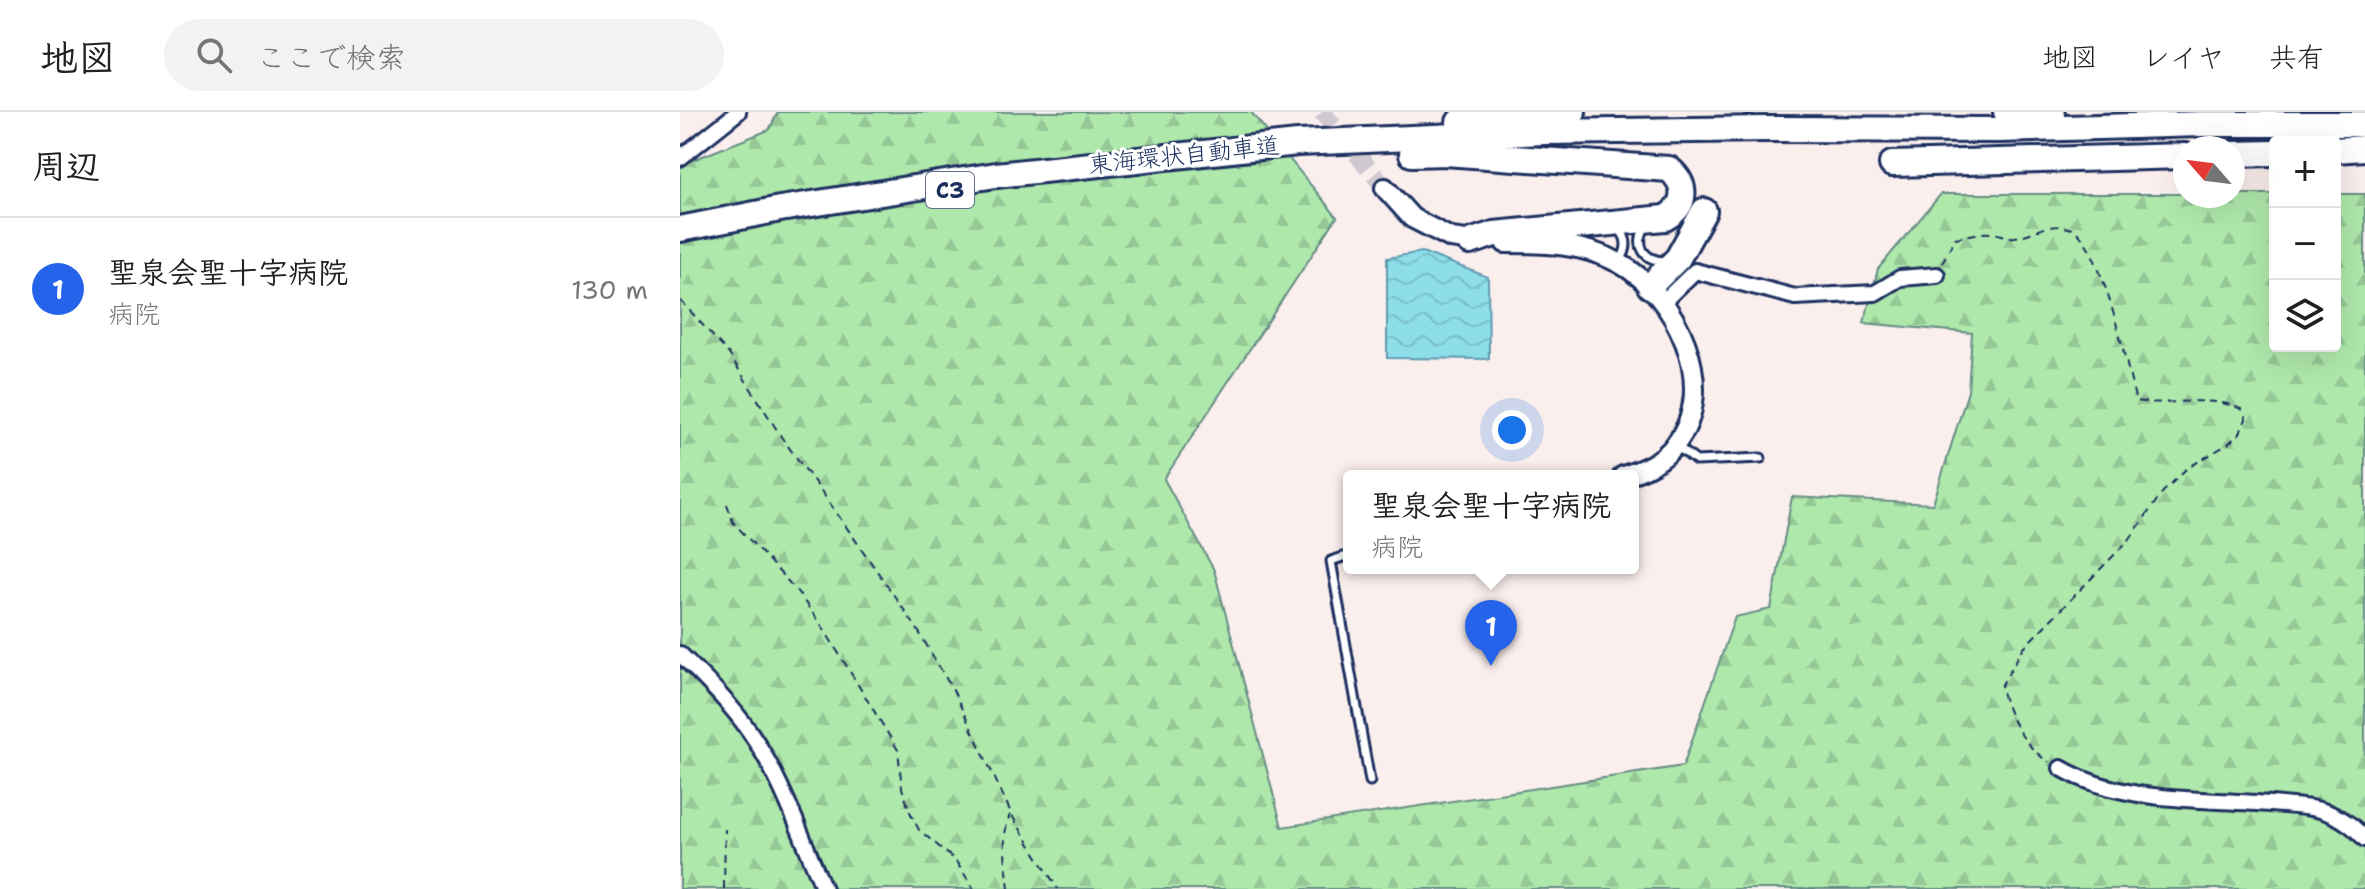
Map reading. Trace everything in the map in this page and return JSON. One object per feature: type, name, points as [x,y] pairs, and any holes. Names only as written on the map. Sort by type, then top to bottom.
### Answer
[{"type":"highway","points":[[1231,156],[1290,140],[1379,133],[1503,116],[1573,112]]},
{"type":"highway","points":[[2006,112],[2201,124]]},
{"type":"highway","name":"東海環状自動車道","points":[[1231,156],[1298,143],[1544,132],[1998,130],[2201,124],[2365,124]]},
{"type":"highway","name":"東海環状自動車道","points":[[680,232],[998,182],[1231,156],[1390,146],[1514,141],[2365,141]]},
{"type":"highway","points":[[2341,150],[2365,148]]},
{"type":"highway","points":[[1231,156],[1248,164],[1354,155],[1445,153],[1669,169],[1684,186],[1680,205],[1665,218],[1494,234],[1470,242]]},
{"type":"highway","points":[[2245,154],[2269,153]]},
{"type":"highway","points":[[1892,164],[2173,156]]},
{"type":"highway","points":[[1657,294],[1704,211]]},
{"type":"street","points":[[680,158],[738,112]]},
{"type":"street","points":[[1385,188],[1412,218],[1451,238],[1470,242],[1556,243],[1584,249],[1619,263],[1657,294],[1684,337],[1693,384],[1693,403],[1688,424],[1676,445],[1661,459],[1639,471]]},
{"type":"street","points":[[1657,294],[1695,271],[1795,297],[1875,293],[1900,278],[1937,275]]},
{"type":"street","points":[[680,654],[732,708],[752,734],[772,769],[824,889]]},
{"type":"street","points":[[2061,768],[2074,776],[2118,790],[2329,812],[2352,825],[2365,839]]},
{"type":"lane","points":[[1649,220],[1640,237],[1639,245],[1643,252],[1658,261],[1678,258]]},
{"type":"lane","points":[[1613,224],[1626,237],[1627,245],[1619,263]]},
{"type":"lane","points":[[1676,445],[1696,461],[1761,458]]},
{"type":"lane","points":[[1343,557],[1331,561],[1370,781]]},
{"type":"path","points":[[1937,275],[1955,238],[1991,233],[2014,237],[2046,226],[2072,228],[2080,235],[2096,262],[2105,285],[2136,401],[2214,401],[2243,410],[2246,419],[2240,433],[2228,444],[2186,469],[2162,493],[2129,540],[2024,647],[2001,686],[2003,699],[2024,740],[2041,757],[2061,768]]},
{"type":"path","points":[[680,300],[729,354],[782,438],[910,618],[954,692],[1011,813],[1058,889]]},
{"type":"path","points":[[727,504],[733,522],[796,590],[822,626],[898,750],[902,788],[919,830],[955,860],[974,889]]},
{"type":"path","points":[[1009,889],[1005,842],[1006,824],[1011,813]]},
{"type":"path","points":[[724,889],[725,829]]},
{"type":"green space","points":[[778,112],[1251,112],[1337,217],[1164,479],[1214,570],[1282,827],[1683,766],[1735,617],[1771,609],[1792,497],[1933,504],[1968,391],[1972,333],[1864,323],[1878,269],[1941,194],[2173,194],[2173,208],[2245,208],[2245,194],[2269,194],[2269,352],[2341,352],[2341,194],[2365,194],[2365,889],[680,889],[680,165],[769,130]]},
{"type":"water","points":[[1422,252],[1488,277],[1489,359],[1387,358],[1387,258]]},
{"type":"tunnel","points":[[1322,112],[1385,188]]},
{"type":"place","name":"聖泉会聖十字病院","points":[[1491,666]]}]
